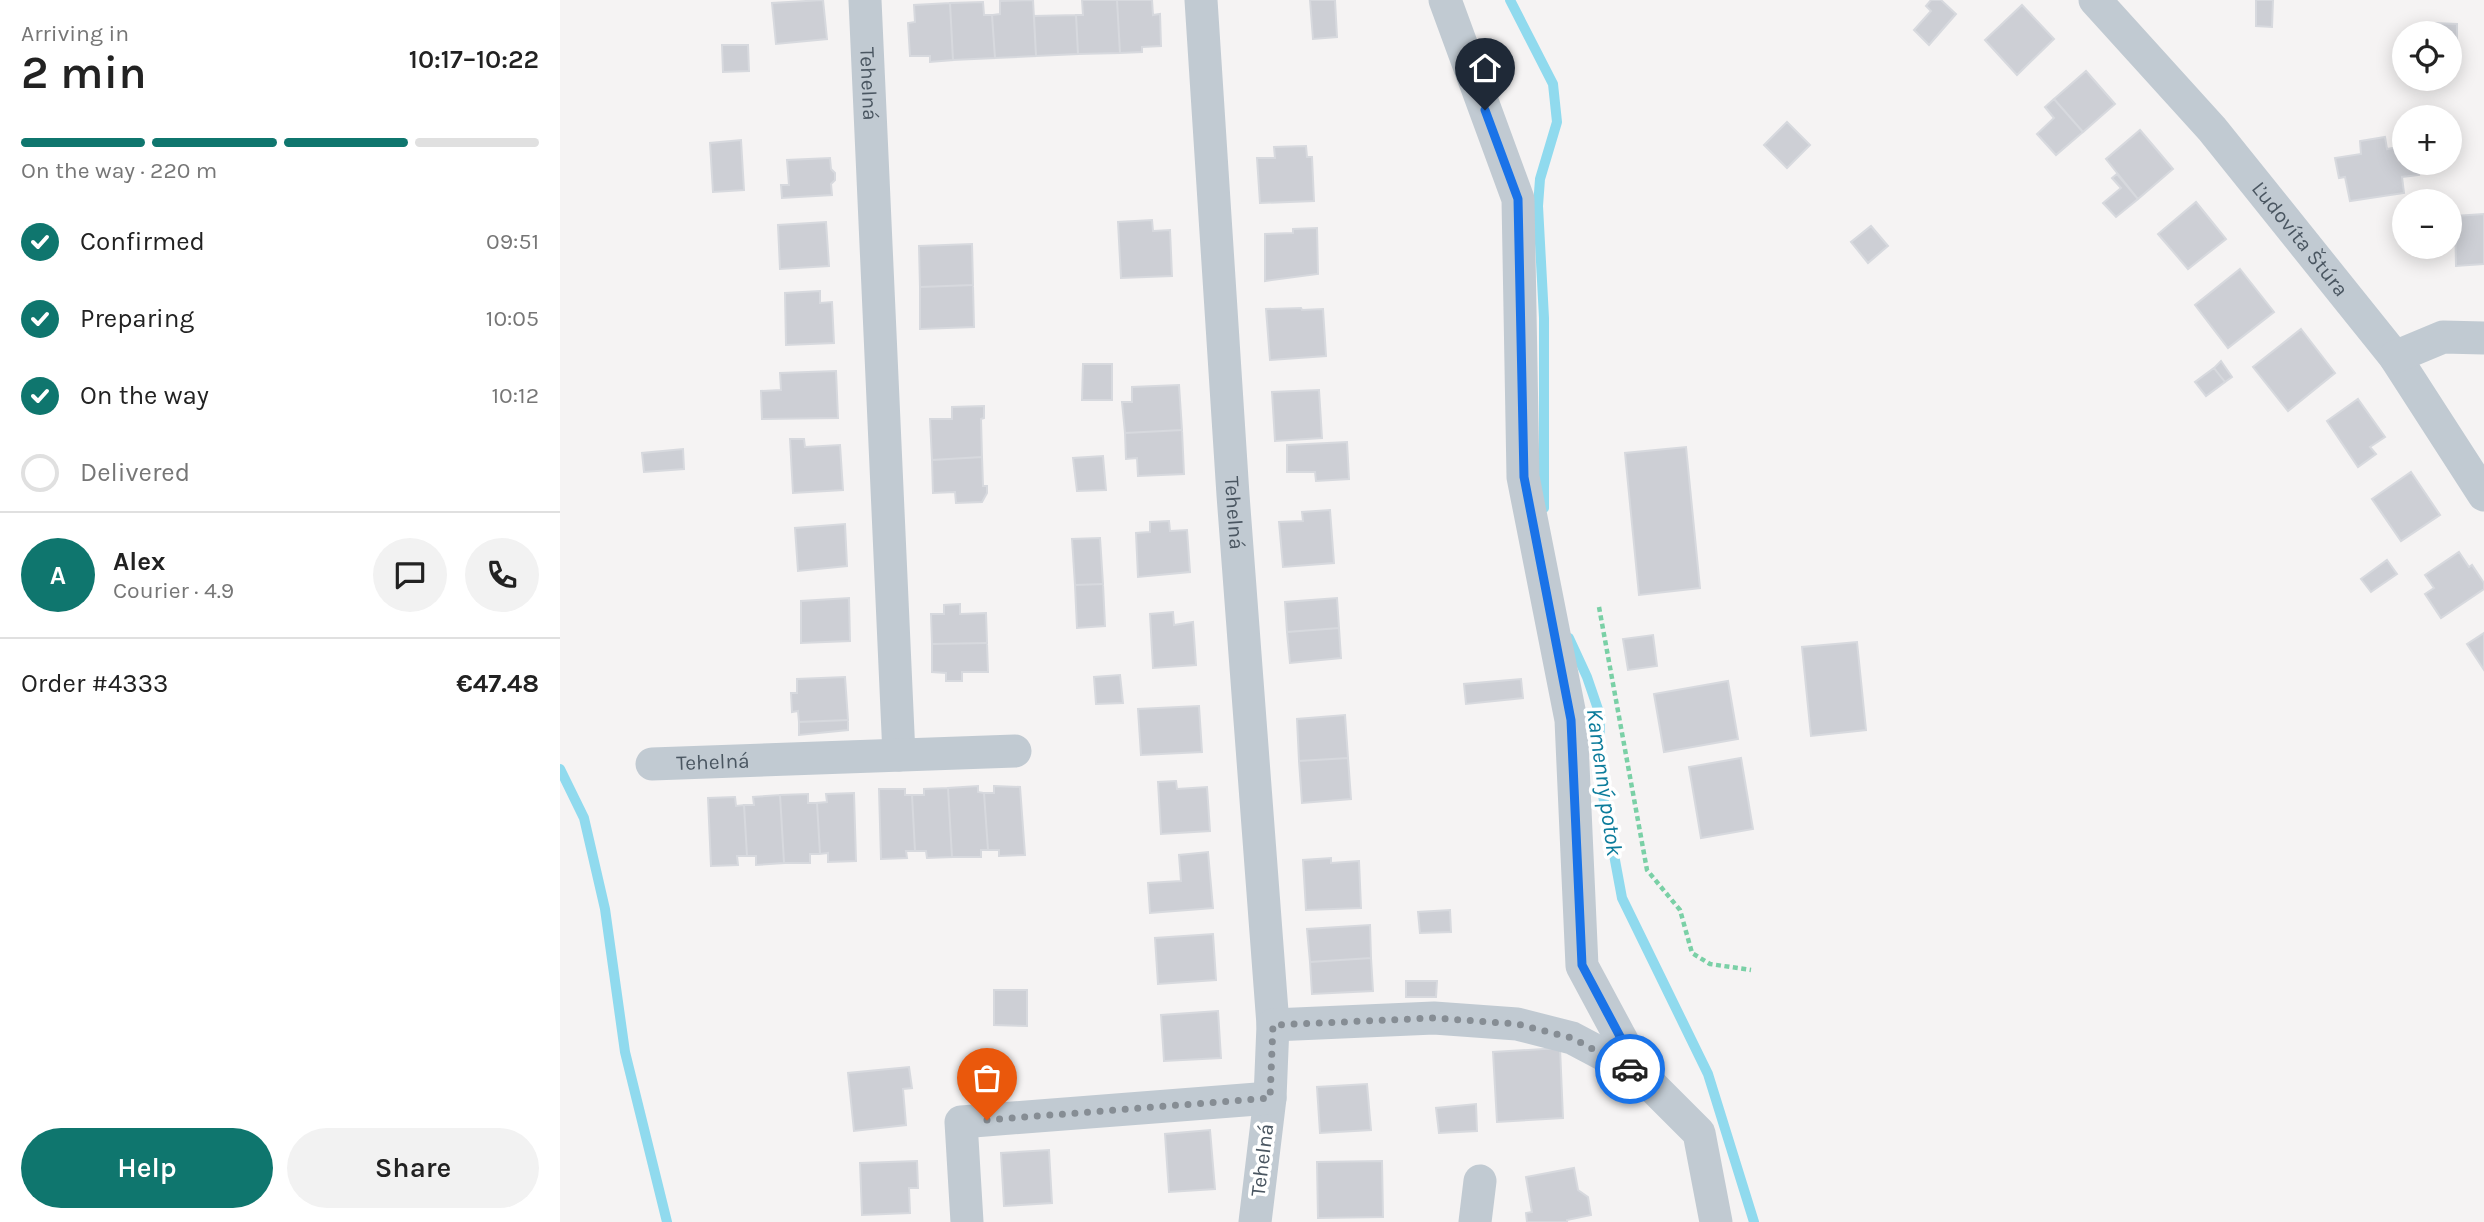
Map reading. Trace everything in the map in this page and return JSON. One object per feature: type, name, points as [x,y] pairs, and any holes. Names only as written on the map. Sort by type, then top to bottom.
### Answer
[{"type":"street","name":"Tehelná","points":[[865,0],[899,755]]},
{"type":"street","name":"Tehelná","points":[[1201,0],[1233,495],[1273,1025],[1270,1098],[1255,1222]]},
{"type":"street","points":[[1445,0],[1518,199],[1524,477],[1571,720],[1582,965],[1640,1074],[1699,1133],[1716,1222]]},
{"type":"street","name":"Ľudovíta Štúra","points":[[2095,0],[2212,129],[2395,357],[2484,495]]},
{"type":"street","points":[[2395,357],[2443,337],[2484,338]]},
{"type":"street","name":"Tehelná","points":[[652,764],[1015,751]]},
{"type":"street","points":[[1273,1025],[1434,1018],[1517,1024],[1572,1038],[1640,1074]]},
{"type":"street","name":"Tehelná","points":[[967,1222],[961,1122],[1270,1098]]},
{"type":"street","points":[[1475,1222],[1480,1181]]},
{"type":"path","points":[[1599,607],[1647,870],[1680,910],[1692,953],[1710,964],[1751,970]]},
{"type":"building","points":[[823,0],[827,39],[776,44],[772,3]]},
{"type":"building","points":[[1033,0],[1036,56],[995,58],[992,15],[1000,14],[1000,1]]},
{"type":"building","points":[[1082,0],[1117,0],[1120,53],[1078,54],[1076,15],[1083,15]]},
{"type":"building","points":[[1117,0],[1152,0],[1153,15],[1160,14],[1161,46],[1142,47],[1142,52],[1120,53]]},
{"type":"building","points":[[1310,0],[1335,0],[1337,37],[1313,39]]},
{"type":"building","points":[[1931,0],[1941,0],[1956,14],[1929,45],[1914,30],[1931,11],[1926,6]]},
{"type":"building","points":[[2256,0],[2273,0],[2272,27],[2256,26]]},
{"type":"building","points":[[983,2],[984,15],[992,15],[995,58],[953,60],[950,3]]},
{"type":"building","points":[[950,3],[953,60],[930,62],[930,56],[910,56],[908,23],[915,22],[914,5]]},
{"type":"building","points":[[2022,5],[2054,39],[2017,75],[1985,40]]},
{"type":"building","points":[[1076,15],[1078,54],[1036,56],[1034,16]]},
{"type":"building","points":[[722,45],[748,45],[749,71],[723,72]]},
{"type":"building","points":[[2086,71],[2115,104],[2083,132],[2054,99]]},
{"type":"building","points":[[2054,99],[2083,132],[2056,155],[2037,134],[2054,118],[2045,107]]},
{"type":"building","points":[[1787,122],[1810,145],[1787,168],[1764,145]]},
{"type":"building","points":[[2140,130],[2173,169],[2138,199],[2106,159]]},
{"type":"building","points":[[2385,137],[2387,149],[2392,148],[2392,175],[2419,175],[2402,177],[2404,189],[2392,189],[2392,195],[2350,201],[2345,177],[2339,178],[2335,158],[2361,154],[2360,141]]},
{"type":"building","points":[[741,140],[744,190],[713,192],[710,143]]},
{"type":"building","points":[[1306,146],[1307,157],[1312,157],[1314,201],[1260,203],[1257,158],[1275,158],[1274,147]]},
{"type":"building","points":[[830,158],[831,169],[835,173],[835,180],[831,184],[832,195],[782,198],[781,185],[789,185],[787,160]]},
{"type":"building","points":[[2117,174],[2138,199],[2116,217],[2103,203],[2121,188],[2112,178]]},
{"type":"building","points":[[2196,202],[2226,239],[2188,269],[2158,234]]},
{"type":"building","points":[[2484,214],[2484,264],[2456,266],[2456,259],[2462,259],[2462,216]]},
{"type":"building","points":[[1152,220],[1153,231],[1170,230],[1172,276],[1121,278],[1118,222]]},
{"type":"building","points":[[826,222],[829,266],[780,269],[778,225]]},
{"type":"building","points":[[1871,226],[1888,246],[1868,263],[1851,242]]},
{"type":"building","points":[[1317,228],[1318,274],[1265,281],[1265,234],[1293,233],[1293,229]]},
{"type":"building","points":[[972,244],[973,285],[920,287],[919,246]]},
{"type":"building","points":[[2240,269],[2274,312],[2228,348],[2195,305]]},
{"type":"building","points":[[973,285],[974,327],[920,329],[920,287]]},
{"type":"building","points":[[820,291],[820,303],[832,302],[834,343],[786,345],[785,293]]},
{"type":"building","points":[[1266,309],[1323,309],[1326,356],[1270,360]]},
{"type":"building","points":[[2301,329],[2335,373],[2288,411],[2253,367]]},
{"type":"building","points":[[2221,361],[2232,377],[2225,382],[2214,368]]},
{"type":"building","points":[[1083,364],[1112,364],[1112,400],[1082,400]]},
{"type":"building","points":[[2214,368],[2225,382],[2206,396],[2195,382]]},
{"type":"building","points":[[836,371],[838,418],[762,419],[761,391],[781,390],[780,373]]},
{"type":"building","points":[[1179,385],[1182,430],[1125,433],[1122,402],[1132,402],[1132,387]]},
{"type":"building","points":[[1319,390],[1322,438],[1275,441],[1272,392]]},
{"type":"building","points":[[2358,399],[2385,437],[2370,447],[2376,454],[2358,467],[2327,421]]},
{"type":"building","points":[[984,406],[984,418],[981,419],[982,457],[932,460],[930,419],[952,419],[952,407]]},
{"type":"building","points":[[1182,430],[1184,474],[1138,476],[1137,458],[1126,459],[1125,433]]},
{"type":"building","points":[[790,439],[804,439],[805,447],[840,445],[843,490],[793,493]]},
{"type":"building","points":[[1347,442],[1349,479],[1316,481],[1315,472],[1287,472],[1287,445]]},
{"type":"building","points":[[1686,447],[1700,588],[1639,595],[1625,453]]},
{"type":"building","points":[[683,449],[684,469],[644,472],[642,453]]},
{"type":"building","points":[[1103,456],[1106,490],[1077,491],[1073,458]]},
{"type":"building","points":[[982,457],[983,486],[987,486],[987,493],[982,502],[956,503],[955,492],[933,493],[932,460]]},
{"type":"building","points":[[2411,472],[2440,515],[2401,541],[2372,499]]},
{"type":"building","points":[[1330,510],[1334,563],[1283,567],[1279,522],[1303,521],[1302,512]]},
{"type":"building","points":[[1169,521],[1170,531],[1187,530],[1190,572],[1138,577],[1136,533],[1150,532],[1150,522]]},
{"type":"building","points":[[845,524],[847,566],[798,571],[795,528]]},
{"type":"building","points":[[1100,538],[1103,584],[1075,585],[1072,539]]},
{"type":"building","points":[[2459,552],[2469,567],[2472,565],[2484,583],[2484,589],[2441,618],[2425,594],[2434,588],[2425,575]]},
{"type":"building","points":[[2387,560],[2397,574],[2371,592],[2361,579]]},
{"type":"building","points":[[1103,584],[1105,626],[1077,628],[1075,585]]},
{"type":"building","points":[[849,598],[850,641],[801,643],[801,601]]},
{"type":"building","points":[[1337,598],[1339,628],[1287,632],[1285,602]]},
{"type":"building","points":[[960,604],[960,614],[986,613],[987,643],[932,644],[931,614],[944,614],[944,605]]},
{"type":"building","points":[[1173,612],[1174,625],[1193,622],[1196,665],[1153,668],[1150,614]]},
{"type":"building","points":[[1339,628],[1341,658],[1290,663],[1287,632]]},
{"type":"building","points":[[2484,633],[2484,670],[2467,644]]},
{"type":"building","points":[[1653,635],[1657,666],[1628,670],[1623,639]]},
{"type":"building","points":[[1857,642],[1866,730],[1811,736],[1802,647]]},
{"type":"building","points":[[987,643],[988,672],[962,672],[962,681],[946,681],[946,673],[932,672],[932,644]]},
{"type":"building","points":[[1120,675],[1123,703],[1096,704],[1094,677]]},
{"type":"building","points":[[845,677],[848,720],[799,722],[798,711],[792,712],[791,693],[797,693],[797,679]]},
{"type":"building","points":[[1521,679],[1523,698],[1466,704],[1464,684]]},
{"type":"building","points":[[1728,681],[1738,739],[1664,752],[1654,694]]},
{"type":"building","points":[[1199,706],[1202,752],[1141,755],[1138,709]]},
{"type":"building","points":[[1345,715],[1348,758],[1299,761],[1297,719]]},
{"type":"building","points":[[848,720],[848,730],[799,735],[799,722]]},
{"type":"building","points":[[1348,758],[1351,799],[1302,803],[1299,761]]},
{"type":"building","points":[[1741,758],[1753,829],[1701,838],[1689,767]]},
{"type":"building","points":[[1176,781],[1177,789],[1207,787],[1210,831],[1161,834],[1158,782]]},
{"type":"building","points":[[978,786],[978,792],[984,793],[988,850],[981,850],[981,857],[952,857],[948,788]]},
{"type":"building","points":[[994,786],[1020,787],[1025,855],[999,856],[999,850],[988,850],[984,793],[994,793]]},
{"type":"building","points":[[948,788],[952,857],[927,858],[926,851],[915,851],[912,795],[924,795],[924,789]]},
{"type":"building","points":[[879,789],[905,789],[905,795],[912,795],[915,851],[906,851],[907,858],[881,859]]},
{"type":"building","points":[[854,793],[856,861],[828,862],[828,853],[820,854],[817,803],[827,802],[826,794]]},
{"type":"building","points":[[808,794],[808,803],[817,803],[820,854],[810,854],[810,863],[784,863],[780,795]]},
{"type":"building","points":[[780,795],[784,863],[756,865],[756,856],[747,856],[744,805],[754,805],[753,797]]},
{"type":"building","points":[[735,797],[736,806],[744,805],[747,856],[737,856],[738,865],[711,866],[708,798]]},
{"type":"building","points":[[1208,852],[1213,908],[1150,913],[1148,883],[1181,881],[1179,855]]},
{"type":"building","points":[[1331,858],[1331,863],[1359,861],[1361,908],[1306,910],[1303,860]]},
{"type":"building","points":[[1450,910],[1451,932],[1420,933],[1418,912]]},
{"type":"building","points":[[1370,925],[1371,958],[1310,962],[1307,929]]},
{"type":"building","points":[[1213,934],[1216,980],[1158,984],[1155,938]]},
{"type":"building","points":[[1371,958],[1373,991],[1312,994],[1310,962]]},
{"type":"building","points":[[1406,981],[1437,981],[1436,997],[1406,997]]},
{"type":"building","points":[[994,990],[1027,990],[1027,1026],[994,1025]]},
{"type":"building","points":[[1218,1011],[1221,1058],[1164,1061],[1161,1015]]},
{"type":"building","points":[[1560,1048],[1563,1118],[1497,1122],[1493,1052]]},
{"type":"building","points":[[909,1067],[912,1088],[903,1089],[906,1125],[854,1131],[848,1073]]},
{"type":"building","points":[[1367,1084],[1371,1130],[1320,1133],[1317,1087]]},
{"type":"building","points":[[1476,1104],[1477,1131],[1439,1133],[1436,1108]]},
{"type":"building","points":[[1210,1130],[1215,1189],[1169,1192],[1165,1134]]},
{"type":"building","points":[[1049,1150],[1052,1203],[1004,1206],[1001,1153]]},
{"type":"building","points":[[917,1161],[918,1188],[909,1188],[910,1213],[862,1215],[860,1163]]},
{"type":"building","points":[[1382,1161],[1383,1217],[1318,1218],[1317,1162]]},
{"type":"building","points":[[1574,1168],[1578,1190],[1588,1197],[1591,1215],[1567,1222],[1527,1222],[1526,1213],[1532,1212],[1526,1177]]},
{"type":"waterway","name":"Kamenný potok","points":[[1510,0],[1553,84],[1557,122],[1540,179],[1538,206],[1544,318],[1544,508]]},
{"type":"waterway","name":"Kamenný potok","points":[[1569,638],[1587,677],[1600,715],[1599,774],[1622,898],[1708,1074],[1754,1222]]},
{"type":"waterway","points":[[560,769],[584,818],[605,909],[625,1052],[667,1222]]},
{"type":"way so far","points":[[987,1120],[1270,1098],[1273,1025],[1434,1018],[1517,1024],[1572,1038],[1630,1069]]},
{"type":"route","points":[[1485,110],[1518,199],[1524,477],[1571,720],[1582,965],[1640,1074],[1630,1069]]}]
